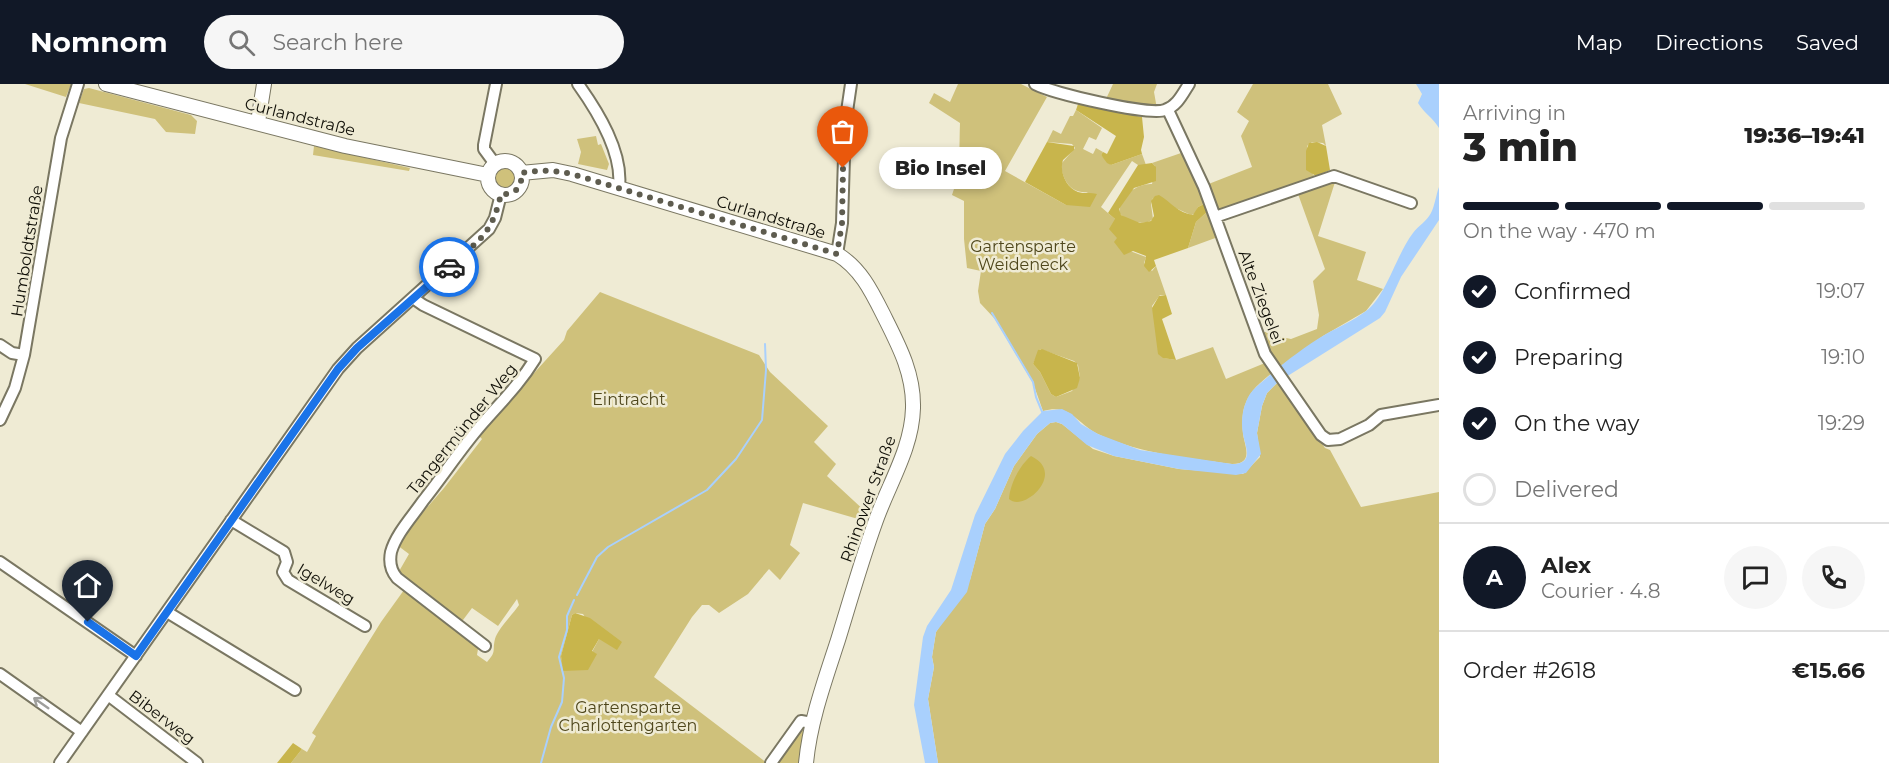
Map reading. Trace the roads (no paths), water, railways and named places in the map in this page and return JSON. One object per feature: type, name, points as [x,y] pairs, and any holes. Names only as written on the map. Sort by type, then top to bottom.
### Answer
[{"type":"main road","name":"Curlandstraße","points":[[106,84],[345,146],[491,169]]},
{"type":"main road","points":[[258,122],[264,84]]},
{"type":"main road","points":[[501,161],[510,162],[518,167],[521,173],[521,183],[508,195],[501,194],[490,187],[491,169],[501,161]]},
{"type":"main road","name":"Curlandstraße","points":[[521,173],[553,170],[572,174],[837,254]]},
{"type":"main road","name":"Rhinower Straße","points":[[806,763],[812,723],[875,522],[906,448],[913,407],[912,388],[903,354],[868,286],[857,270],[837,254]]},
{"type":"street","name":"Humboldtstraße","points":[[0,420],[15,388],[24,355],[59,149],[78,84]]},
{"type":"street","points":[[491,169],[484,144],[496,84]]},
{"type":"street","points":[[578,84],[600,114],[619,166],[619,187]]},
{"type":"street","points":[[837,254],[842,223],[845,125],[851,84]]},
{"type":"street","points":[[1035,84],[1059,93],[1148,111],[1168,110],[1174,106],[1189,84]]},
{"type":"street","name":"Alte Ziegelei","points":[[1168,110],[1204,187],[1259,341],[1315,428],[1324,438],[1340,439],[1369,425],[1381,415],[1439,405]]},
{"type":"street","points":[[1215,217],[1334,176],[1411,203]]},
{"type":"street","points":[[65,761],[82,732],[338,369],[357,348],[489,229],[495,218],[501,194]]},
{"type":"street","name":"Tangermünder Weg","points":[[413,298],[535,359],[522,381],[478,429],[401,532],[390,562],[393,574],[397,578],[485,646]]},
{"type":"street","points":[[0,345],[12,353],[24,355]]},
{"type":"street","name":"Igelweg","points":[[231,520],[284,552],[287,562],[283,572],[288,580],[365,626]]},
{"type":"street","points":[[0,562],[136,656]]},
{"type":"street","points":[[167,612],[295,690]]},
{"type":"street","points":[[0,674],[82,732]]},
{"type":"street","name":"Biberweg","points":[[108,695],[197,763]]},
{"type":"street","points":[[771,763],[801,721],[812,723]]},
{"type":"water","points":[[1416,84],[1439,84],[1439,128],[1418,103],[1422,94]]},
{"type":"water","points":[[1439,187],[1439,220],[1401,277],[1380,318],[1278,382],[1267,393],[1257,433],[1261,454],[1246,473],[1236,475],[1179,469],[1114,456],[1087,445],[1062,424],[1056,422],[1050,423],[1037,434],[1014,466],[995,509],[985,524],[967,592],[936,632],[932,657],[934,667],[928,699],[938,763],[925,763],[914,705],[923,637],[927,626],[951,590],[975,515],[1005,454],[1023,431],[1043,411],[1062,409],[1098,434],[1140,450],[1232,464],[1244,461],[1247,454],[1242,418],[1250,394],[1297,353],[1373,305],[1407,242],[1431,213]]},
{"type":"waterway","points":[[992,313],[1033,382],[1043,414]]},
{"type":"waterway","points":[[577,595],[597,557],[608,547],[707,490],[736,459],[762,420],[766,370],[765,344]]},
{"type":"waterway","points":[[541,763],[551,727],[562,702],[564,678],[559,657],[567,630],[567,616],[574,600]]},
{"type":"place","name":"Bio Insel","points":[[843,168]]},
{"type":"park label","name":"Gartensparte Weideneck","points":[[1023,255]]},
{"type":"park label","name":"Eintracht","points":[[629,399]]},
{"type":"park label","name":"Gartensparte Charlottengarten","points":[[628,716]]}]
